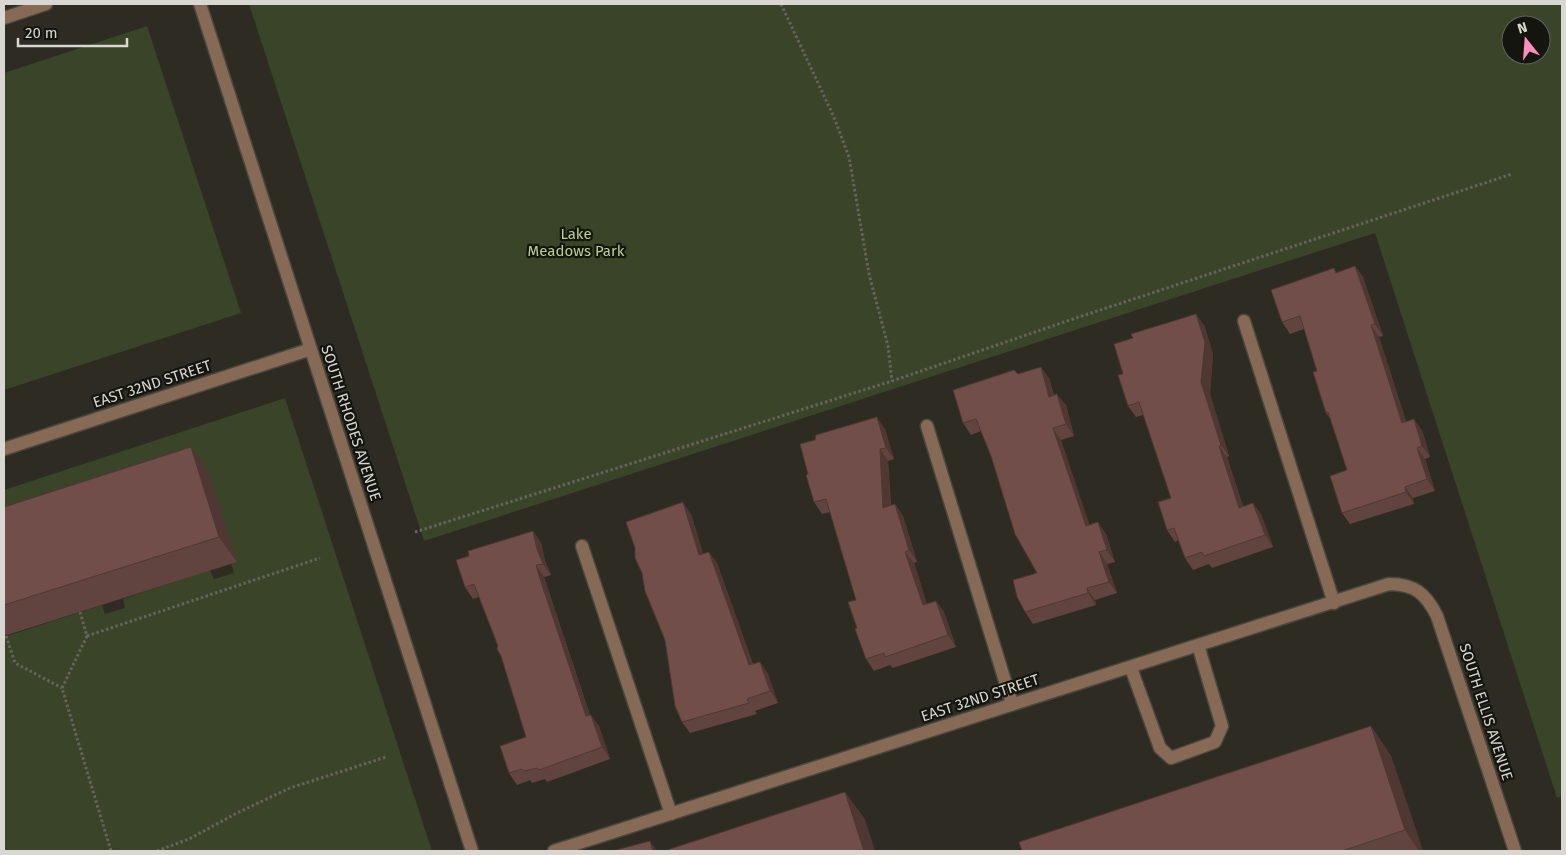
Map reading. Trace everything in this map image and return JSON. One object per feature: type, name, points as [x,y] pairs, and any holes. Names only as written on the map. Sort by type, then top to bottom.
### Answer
[{"type":"street","points":[[4,18],[46,4]]},
{"type":"street","name":"SOUTH RHODES AVENUE","points":[[200,4],[472,851]]},
{"type":"street","points":[[1244,321],[1334,602]]},
{"type":"street","name":"EAST 32ND STREET","points":[[4,449],[311,350]]},
{"type":"street","points":[[926,426],[1012,704]]},
{"type":"street","points":[[582,546],[672,814]]},
{"type":"street","name":"EAST 32ND STREET","points":[[554,851],[1389,584],[1402,584],[1416,590]]},
{"type":"street","name":"SOUTH ELLIS AVENUE","points":[[1416,590],[1429,600],[1437,616],[1515,851]]},
{"type":"street","points":[[1131,668],[1160,748],[1171,758],[1215,742],[1222,726],[1198,645]]},
{"type":"path","points":[[781,4],[833,115],[849,157],[868,274],[888,346],[892,381]]},
{"type":"path","points":[[415,532],[892,381],[1512,174]]},
{"type":"path","points":[[87,636],[320,558]]},
{"type":"path","points":[[80,612],[87,636],[62,688],[111,851]]},
{"type":"path","points":[[6,636],[16,663],[62,688]]},
{"type":"path","points":[[157,851],[190,839],[237,813],[290,788],[386,757]]},
{"type":"green space","name":"Lake Meadows Park","points":[[249,4],[1562,4],[1562,796],[1557,798],[1375,233],[424,541]]},
{"type":"green space","points":[[147,26],[241,313],[4,390],[4,73]]},
{"type":"green space","points":[[285,398],[432,851],[4,851],[4,637],[102,605],[105,614],[125,608],[123,599],[210,570],[214,579],[234,573],[231,563],[4,538],[4,490]]},
{"type":"building","points":[[1355,266],[1375,324],[1371,325],[1402,423],[1414,419],[1422,446],[1417,448],[1427,479],[1405,487],[1406,492],[1342,513],[1330,476],[1347,470],[1313,372],[1317,371],[1300,316],[1282,322],[1271,290],[1334,268],[1336,273]]},
{"type":"building","points":[[1196,314],[1205,342],[1201,382],[1221,445],[1219,446],[1239,508],[1253,503],[1265,535],[1204,556],[1202,552],[1185,558],[1174,528],[1167,530],[1158,502],[1171,498],[1139,402],[1128,406],[1118,375],[1123,374],[1114,344],[1133,338],[1131,334]]},
{"type":"building","points":[[1041,367],[1049,397],[1057,394],[1066,424],[1053,428],[1086,526],[1098,522],[1107,550],[1099,552],[1109,582],[1087,588],[1088,593],[1025,612],[1017,597],[1013,580],[1037,573],[1015,534],[991,456],[976,419],[963,423],[953,390],[1014,370],[1018,374]]},
{"type":"building","points":[[877,417],[886,448],[880,449],[883,508],[895,504],[909,550],[905,552],[923,605],[936,601],[948,635],[885,657],[884,653],[866,659],[848,602],[856,600],[826,499],[814,502],[800,444],[815,440],[816,435]]},
{"type":"building","points":[[191,447],[219,537],[4,605],[4,507]]},
{"type":"building","points":[[683,502],[699,555],[709,552],[749,665],[760,662],[770,691],[747,699],[749,703],[682,722],[675,706],[665,640],[645,591],[642,573],[635,558],[635,548],[626,522]]},
{"type":"building","points":[[533,531],[543,564],[536,565],[543,588],[586,716],[591,715],[602,747],[539,770],[537,768],[524,771],[522,769],[509,773],[500,746],[526,737],[501,656],[497,649],[498,646],[474,584],[465,587],[456,560],[469,556],[468,551]]},
{"type":"building","points":[[1371,726],[1405,830],[1342,851],[1022,851],[1019,842]]},
{"type":"building","points":[[845,792],[864,851],[664,851]]},
{"type":"building","points":[[650,841],[653,851],[612,851]]}]
